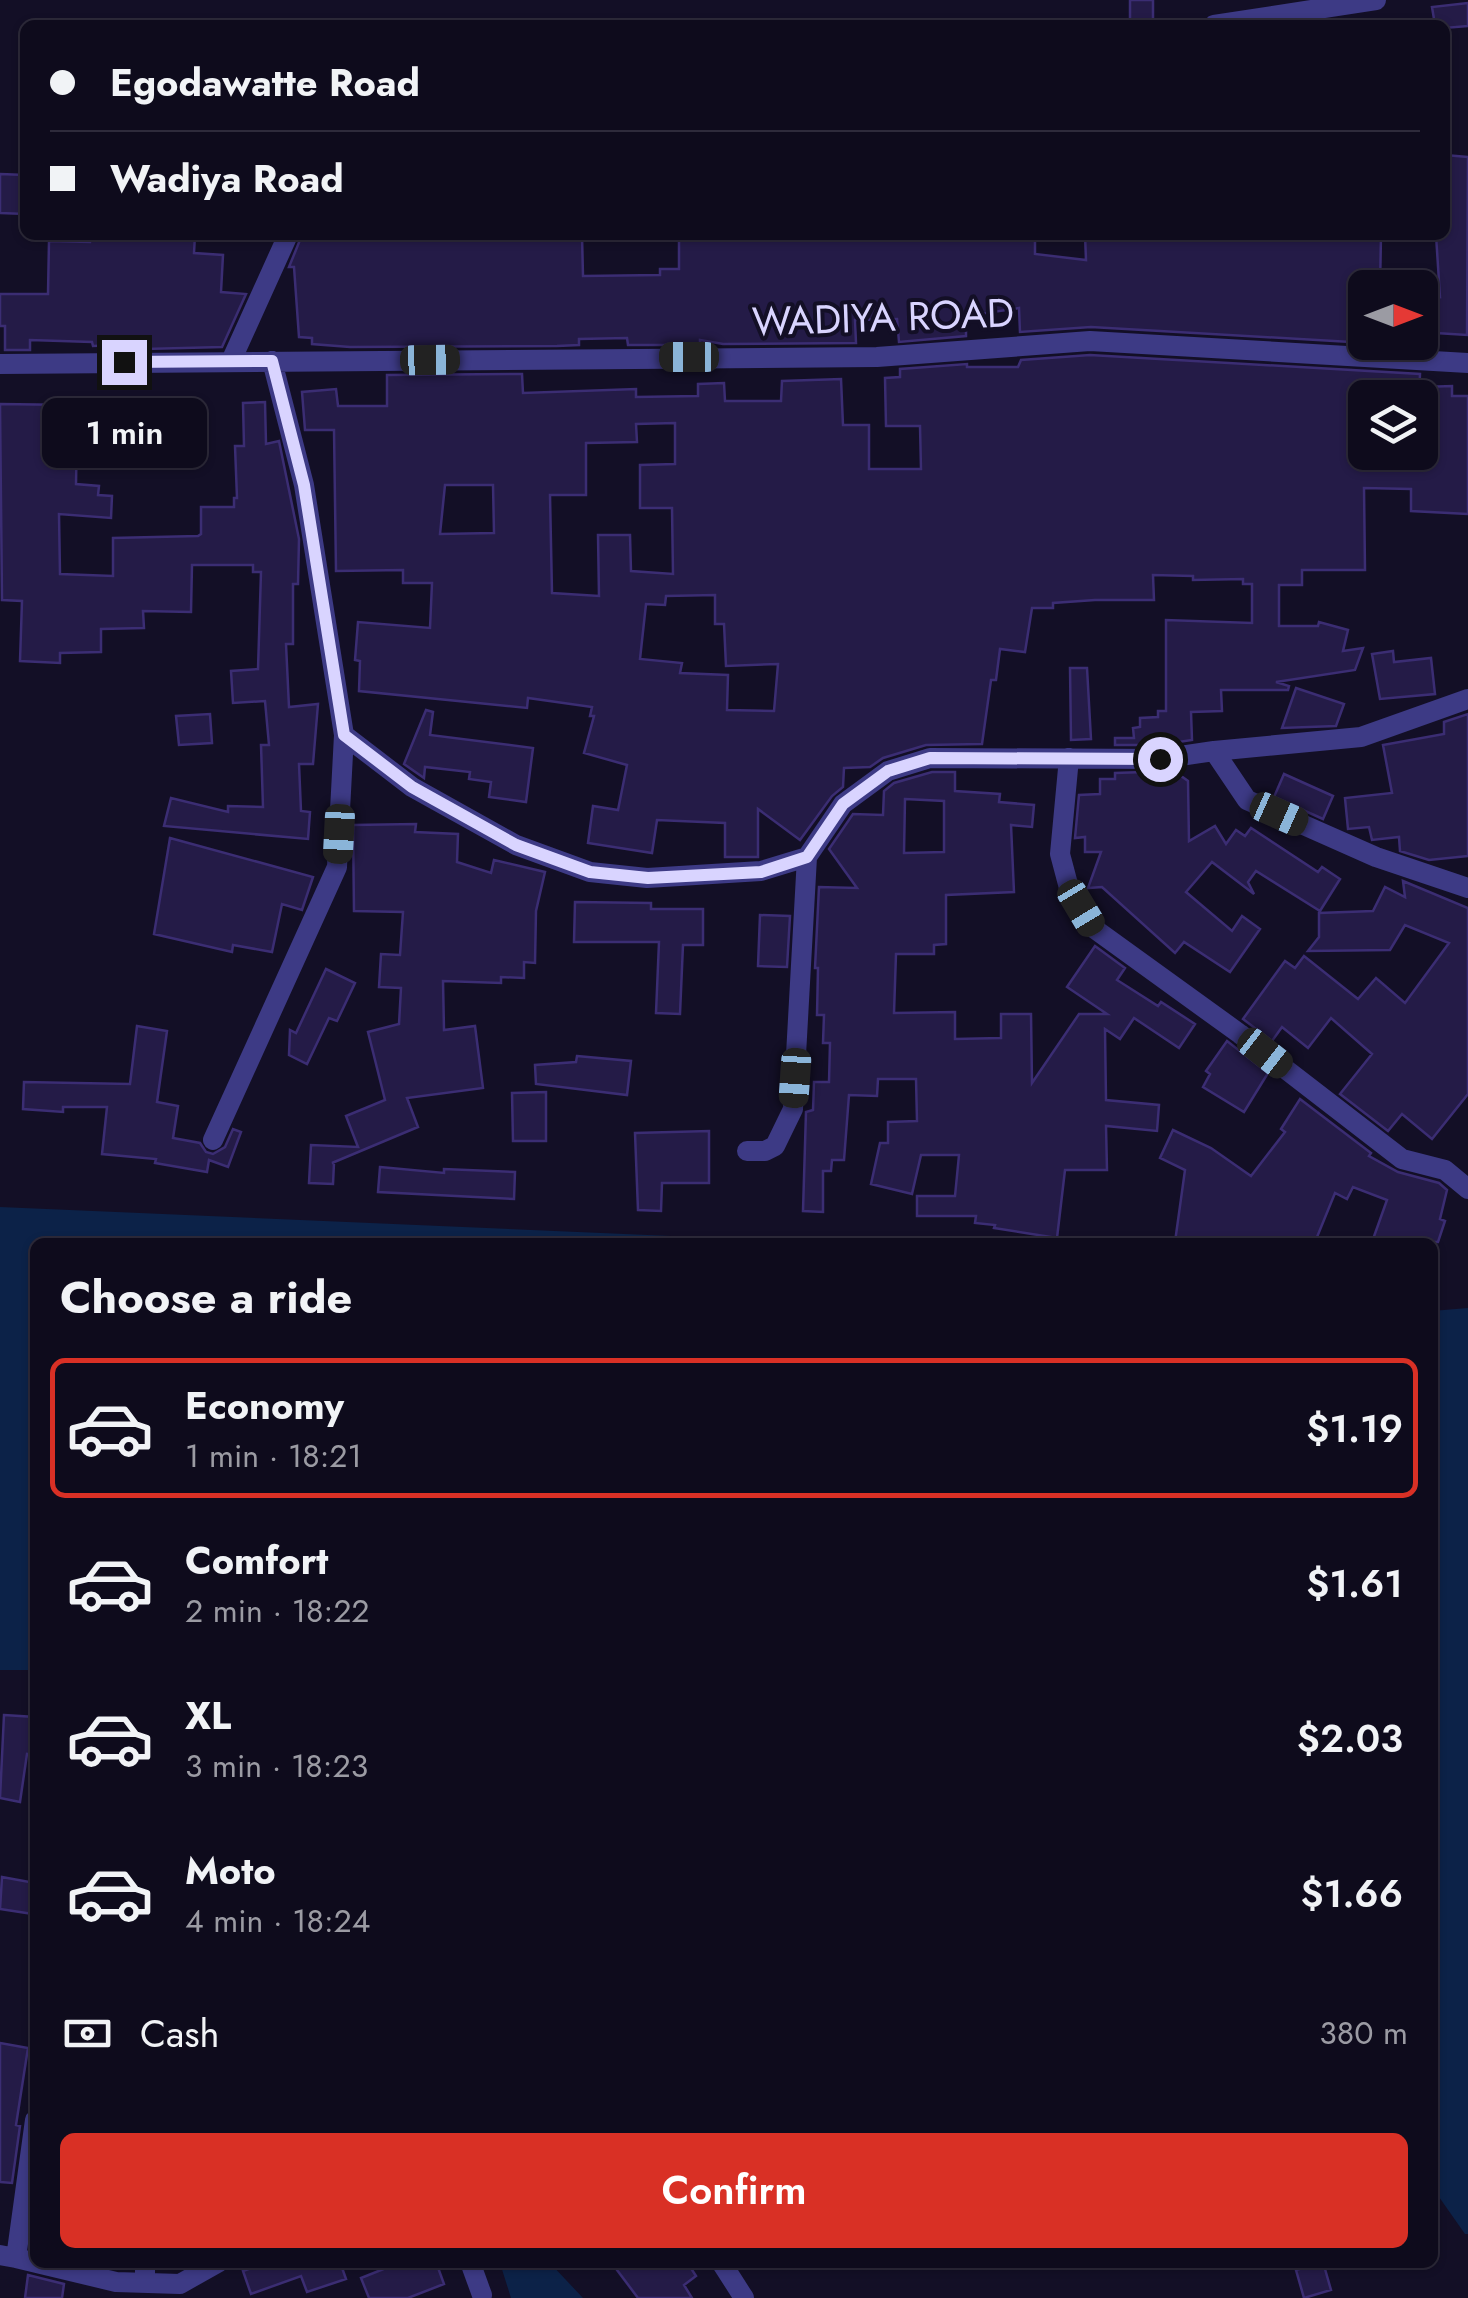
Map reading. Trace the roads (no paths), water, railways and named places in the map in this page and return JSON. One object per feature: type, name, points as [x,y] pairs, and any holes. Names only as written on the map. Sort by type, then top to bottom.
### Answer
[{"type":"street","points":[[1246,20],[1376,0]]},
{"type":"street","points":[[231,362],[286,240]]},
{"type":"street","name":"WADIYA ROAD","points":[[0,364],[878,357],[1090,341],[1468,364]]},
{"type":"street","points":[[213,1140],[337,867],[344,735],[304,485],[272,361]]},
{"type":"street","points":[[746,1151],[775,1146],[793,1109],[807,857],[843,804],[888,771],[930,758],[1160,759],[1214,750],[1362,737],[1468,699]]},
{"type":"street","points":[[344,735],[412,787],[498,835],[590,872],[648,878],[761,872],[807,857]]},
{"type":"street","points":[[1214,750],[1246,800],[1376,857],[1468,888]]},
{"type":"street","points":[[1068,758],[1060,854],[1070,888],[1092,926],[1402,1159],[1445,1170],[1468,1189]]},
{"type":"street","points":[[8,2256],[30,2145]]},
{"type":"street","points":[[58,2268],[116,2282],[145,2273],[178,2291],[211,2268]]},
{"type":"street","points":[[472,2268],[482,2295]]},
{"type":"street","points":[[726,2268],[744,2298]]},
{"type":"water","points":[[0,1207],[718,1238],[30,1238],[30,1670],[0,1670]]},
{"type":"water","points":[[1468,1308],[1468,2234],[1438,2196],[1438,1310]]},
{"type":"water","points":[[502,2268],[555,2268],[583,2298],[511,2298]]}]
